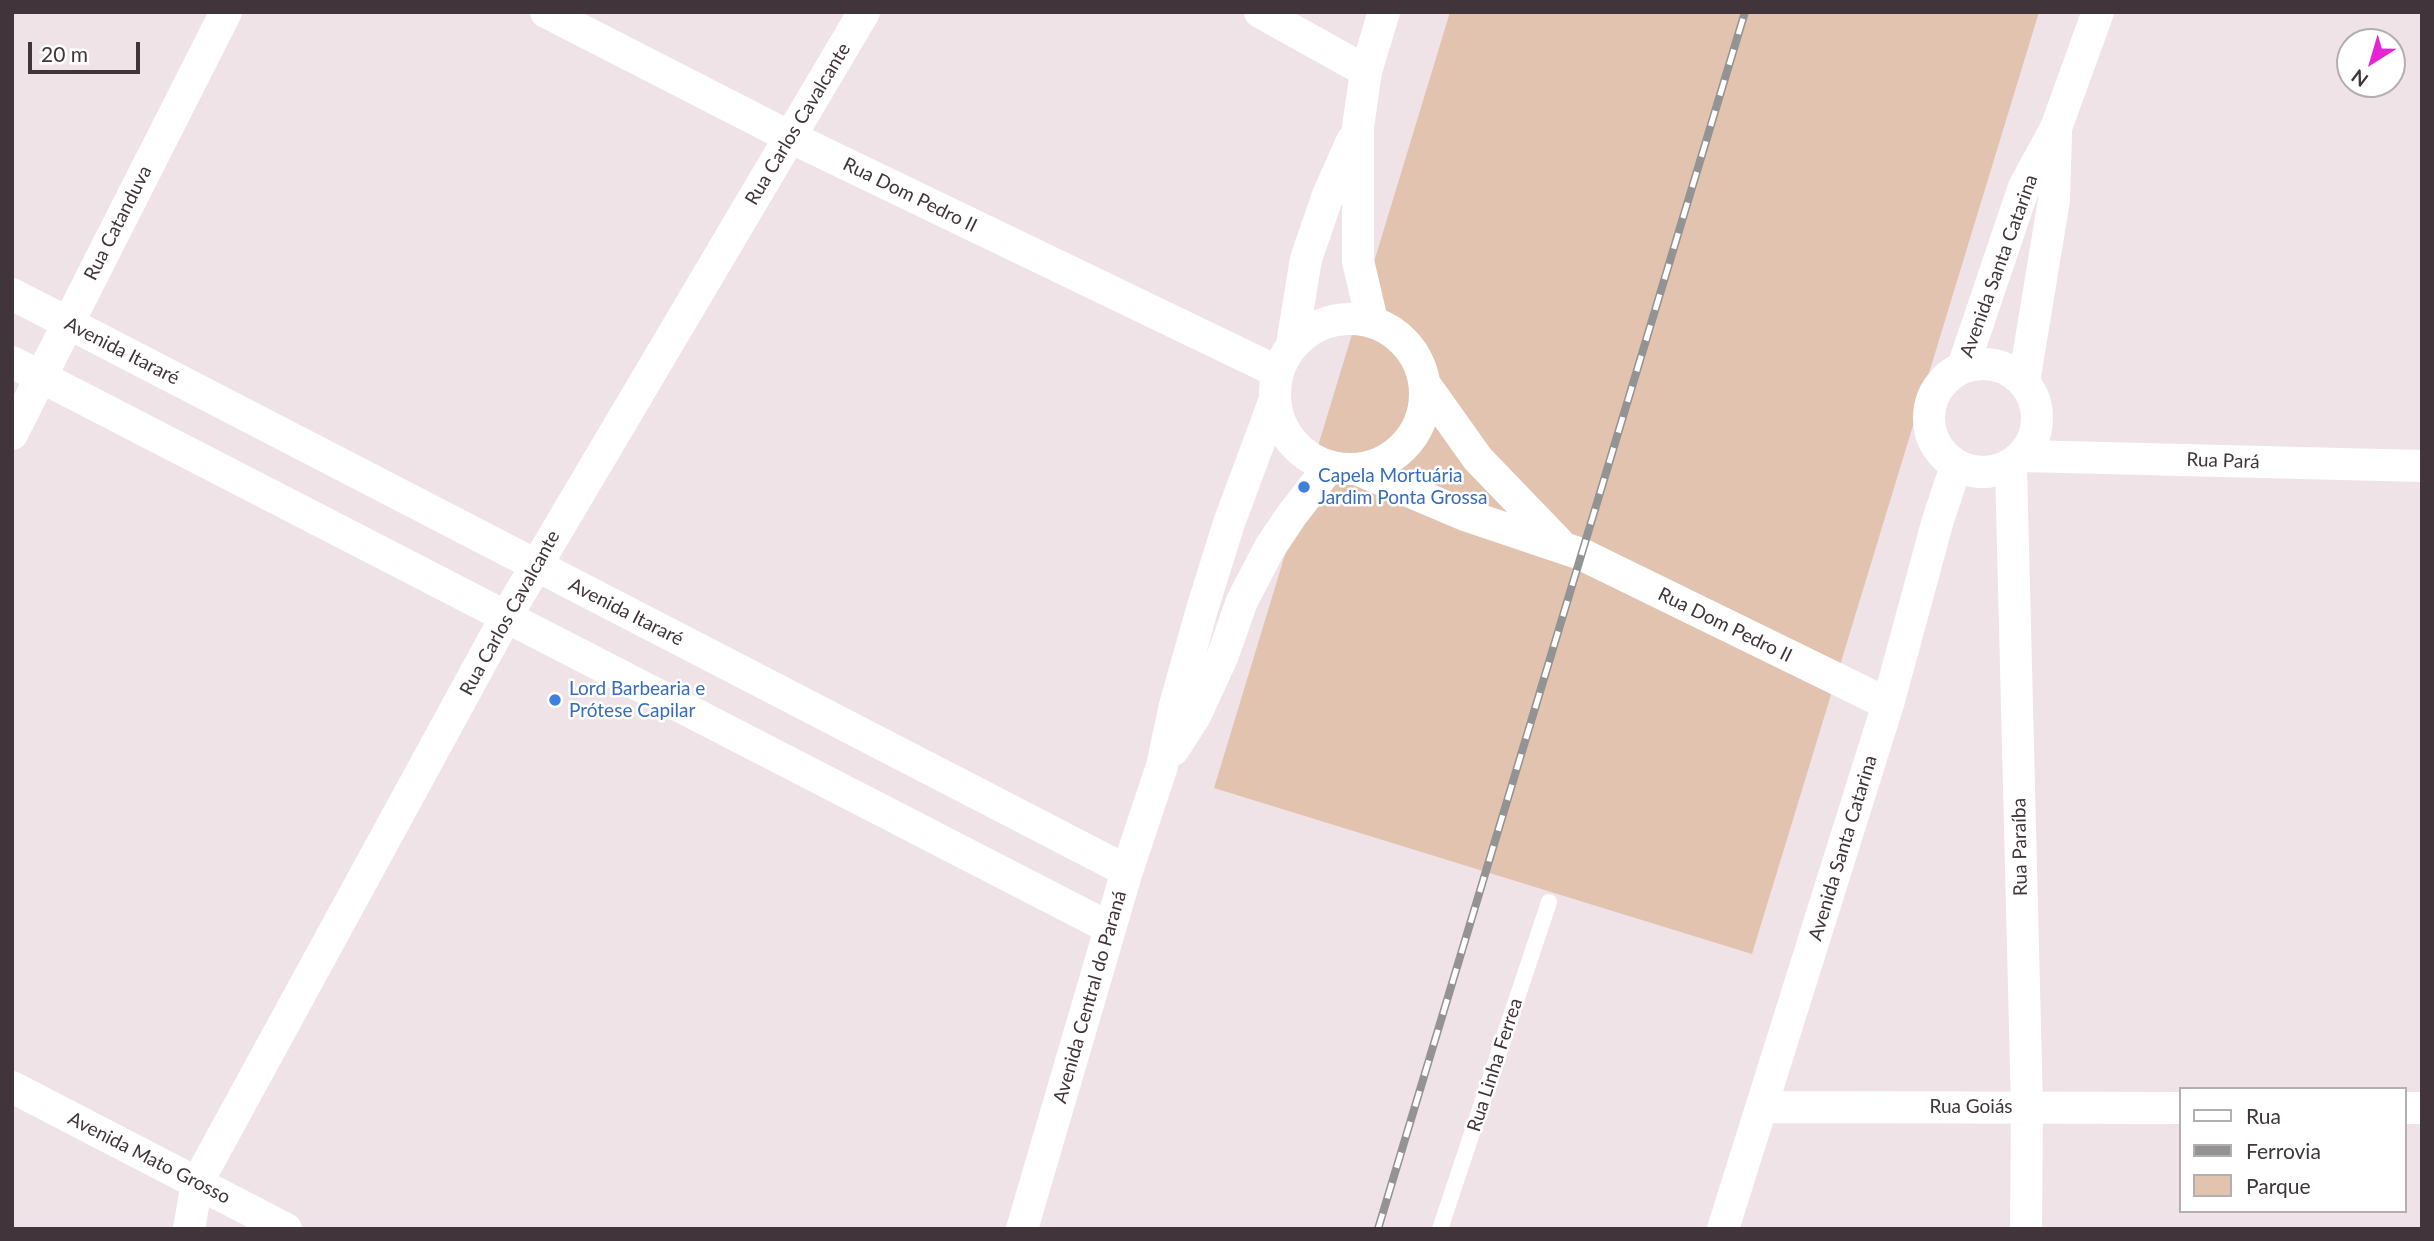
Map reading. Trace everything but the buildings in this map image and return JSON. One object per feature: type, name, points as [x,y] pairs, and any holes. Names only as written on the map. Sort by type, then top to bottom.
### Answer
[{"type":"street","name":"Rua Catanduva","points":[[12,434],[43,378],[67,323],[226,12]]},
{"type":"street","name":"Rua Dom Pedro II","points":[[546,12],[1276,387]]},
{"type":"street","name":"Rua Carlos Cavalcante","points":[[189,1229],[197,1183],[507,615],[864,12]]},
{"type":"street","points":[[1260,12],[1366,71]]},
{"type":"street","points":[[1371,321],[1358,261],[1358,127],[1366,71],[1384,12]]},
{"type":"street","name":"Avenida Santa Catarina","points":[[1963,367],[2024,187],[2056,128],[2098,12]]},
{"type":"street","points":[[1292,344],[1315,326],[1343,318],[1371,321],[1398,335],[1417,358],[1426,386],[1423,416],[1410,442],[1387,461],[1344,469],[1303,454],[1283,431],[1276,387],[1292,344],[1306,259],[1328,195],[1358,127]]},
{"type":"street","name":"Avenida Santa Catarina","points":[[1723,1229],[1888,704],[1938,520],[1956,466],[1934,444],[1928,413],[1939,385],[1963,367],[1983,363],[2004,368],[2024,382],[2054,200],[2056,128]]},
{"type":"street","name":"Avenida Itararé","points":[[12,294],[1127,871]]},
{"type":"street","points":[[12,362],[1110,928]]},
{"type":"street","points":[[1956,466],[1984,474],[2017,461],[2037,432],[2036,405],[2024,382]]},
{"type":"street","name":"Rua Dom Pedro II","points":[[1426,386],[1478,459],[1561,546]]},
{"type":"street","name":"Avenida Central do Paraná","points":[[1022,1229],[1127,871],[1163,766],[1175,705],[1203,606],[1276,387]]},
{"type":"street","name":"Rua Pará","points":[[2017,461],[2422,466]]},
{"type":"street","name":"Rua Paraíba","points":[[2017,461],[2027,1107],[2026,1229]]},
{"type":"street","name":"Rua Dom Pedro II","points":[[1344,469],[1561,546],[1888,704]]},
{"type":"street","name":"Avenida Central do Paraná","points":[[1163,766],[1195,716],[1223,655],[1242,601],[1269,549],[1344,469]]},
{"type":"street","name":"Avenida Mato Grosso","points":[[12,1087],[286,1229]]},
{"type":"street","name":"Rua Goiás","points":[[1762,1107],[2178,1108]]},
{"type":"lane","name":"Rua Linha Ferrea","points":[[1440,1229],[1549,902]]},
{"type":"green space","points":[[1450,12],[2039,12],[1752,954],[1214,788]]},
{"type":"railway","points":[[1378,1229],[1745,12]]},
{"type":"place","name":"Capela Mortuária Jardim Ponta Grossa","points":[[1304,487]]},
{"type":"place","name":"Lord Barbearia e Prótese Capilar","points":[[555,700]]}]
